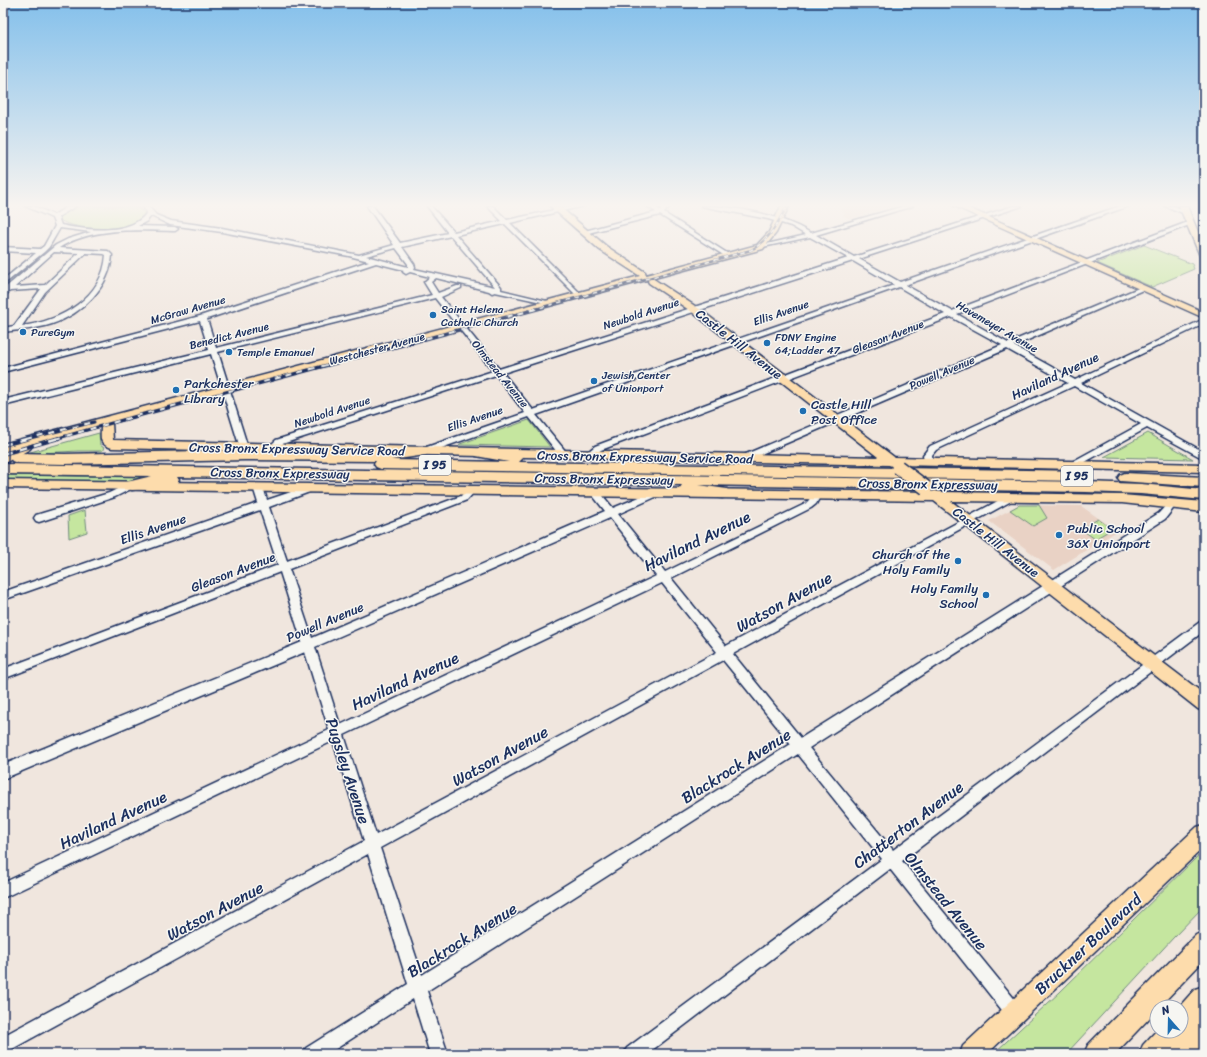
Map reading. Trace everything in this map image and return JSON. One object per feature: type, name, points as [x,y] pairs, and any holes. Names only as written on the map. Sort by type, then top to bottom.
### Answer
[{"type":"highway","points":[[65,459],[240,455],[371,457],[421,452]]},
{"type":"highway","points":[[481,453],[524,459],[673,462],[804,471]]},
{"type":"highway","name":"Cross Bronx Expressway","points":[[17,458],[1044,475],[1204,482]]},
{"type":"highway","name":"Cross Bronx Expressway","points":[[3,469],[1080,487],[1141,489],[1204,495]]},
{"type":"highway","points":[[132,485],[170,480],[252,481],[373,475]]},
{"type":"highway","points":[[425,476],[508,484],[667,488],[722,494]]},
{"type":"highway","points":[[1141,489],[1204,499]]},
{"type":"highway","points":[[1097,1054],[1204,943]]},
{"type":"highway","points":[[1189,1014],[1204,998]]},
{"type":"highway","points":[[1173,1054],[1204,1030]]},
{"type":"highway","points":[[1152,1054],[1166,1039]]},
{"type":"main road","points":[[612,255],[639,277]]},
{"type":"main road","name":"Westchester Avenue","points":[[3,448],[579,295],[639,277],[727,255]]},
{"type":"main road","points":[[1070,255],[1204,315]]},
{"type":"main road","name":"Castle Hill Avenue","points":[[652,281],[695,310],[783,377],[1204,704]]},
{"type":"main road","name":"Cross Bronx Expressway Service Road","points":[[106,421],[108,444],[895,464],[928,463],[1204,468]]},
{"type":"main road","name":"Westchester Avenue","points":[[3,460],[40,438]]},
{"type":"main road","points":[[3,484],[816,495],[931,492],[1012,497],[1122,499],[1204,507]]},
{"type":"main road","name":"Bruckner Boulevard","points":[[971,1054],[1204,834]]},
{"type":"street","points":[[3,283],[36,255]]},
{"type":"street","points":[[5,291],[48,255]]},
{"type":"street","points":[[17,328],[31,306],[47,287],[80,255]]},
{"type":"street","points":[[3,330],[43,325],[68,314],[92,294],[100,284],[110,264],[109,255]]},
{"type":"street","points":[[326,255],[407,271],[412,267],[405,255]]},
{"type":"street","points":[[356,255],[407,271],[491,292],[536,306]]},
{"type":"street","points":[[470,255],[498,288],[491,292]]},
{"type":"street","points":[[539,255],[579,295]]},
{"type":"street","name":"Havemeyer Avenue","points":[[847,255],[1204,456]]},
{"type":"street","name":"Newbold Avenue","points":[[272,448],[279,442],[866,255]]},
{"type":"street","name":"Ellis Avenue","points":[[421,452],[985,255]]},
{"type":"street","name":"Gleason Avenue","points":[[588,455],[598,448],[1103,255]]},
{"type":"street","points":[[350,260],[360,256]]},
{"type":"street","name":"McGraw Avenue","points":[[3,370],[203,318],[377,262]]},
{"type":"street","points":[[432,278],[459,287],[549,303]]},
{"type":"street","name":"Olmstead Avenue","points":[[432,278],[427,282],[436,296],[564,455]]},
{"type":"street","points":[[5,291],[47,287]]},
{"type":"street","name":"Benedict Avenue","points":[[3,403],[436,296],[459,287]]},
{"type":"street","name":"Powell Avenue","points":[[742,459],[1143,288]]},
{"type":"street","points":[[203,318],[224,389],[244,448]]},
{"type":"street","name":"Haviland Avenue","points":[[928,463],[927,455],[933,448],[1204,321]]},
{"type":"street","points":[[1071,466],[1148,424]]},
{"type":"street","points":[[38,518],[112,494],[132,485]]},
{"type":"street","name":"Pugsley Avenue","points":[[258,487],[439,1054]]},
{"type":"street","name":"Ellis Avenue","points":[[3,596],[312,488]]},
{"type":"street","name":"Gleason Avenue","points":[[3,674],[464,498],[471,490]]},
{"type":"street","name":"Olmstead Avenue","points":[[595,492],[1015,1013]]},
{"type":"street","name":"Powell Avenue","points":[[3,772],[308,645],[657,493]]},
{"type":"street","name":"Haviland Avenue","points":[[3,891],[664,577],[808,506],[813,502],[816,495]]},
{"type":"street","name":"Watson Avenue","points":[[3,1045],[1012,497]]},
{"type":"street","name":"Blackrock Avenue","points":[[312,1054],[1162,516],[1173,503]]},
{"type":"street","name":"Chatterton Avenue","points":[[633,1054],[1204,625]]},
{"type":"shaded area","name":"Public School 36X Unionport","points":[[1019,505],[1081,506],[1117,531],[1054,570],[989,521]]},
{"type":"green space","points":[[1117,255],[1170,255],[1192,264],[1194,269],[1152,287],[1097,263]]},
{"type":"green space","points":[[529,420],[550,447],[459,445],[460,444]]},
{"type":"green space","points":[[99,433],[100,445],[104,448],[102,451],[23,454]]},
{"type":"green space","points":[[1148,433],[1193,459],[1104,457]]},
{"type":"green space","points":[[3,475],[169,477],[122,483],[3,480]]},
{"type":"green space","points":[[1019,505],[1039,505],[1047,518],[1033,526],[1010,510]]},
{"type":"green space","points":[[85,510],[87,532],[69,538],[68,516]]},
{"type":"green space","points":[[1098,519],[1112,529],[1095,539],[1081,529]]},
{"type":"green space","points":[[1204,850],[1204,906],[1066,1054],[993,1054],[1060,992]]},
{"type":"railway","points":[[532,310],[732,255]]},
{"type":"railway","points":[[55,439],[536,309]]},
{"type":"railway","points":[[30,438],[94,422]]},
{"type":"railway","points":[[3,445],[30,438]]},
{"type":"railway","points":[[26,439],[30,438]]},
{"type":"railway","points":[[3,454],[59,438]]},
{"type":"place","name":"Saint Helena Catholic Church","points":[[433,315]]},
{"type":"place","name":"PureGym","points":[[23,332]]},
{"type":"place","name":"FDNY Engine 64;Ladder 47","points":[[767,343]]},
{"type":"place","name":"Temple Emanuel","points":[[229,352]]},
{"type":"place","name":"Jewish Center of Unionport","points":[[594,381]]},
{"type":"place","name":"Parkchester Library","points":[[176,390]]},
{"type":"place","name":"Castle Hill Post Office","points":[[803,411]]},
{"type":"place","name":"Public School 36X Unionport","points":[[1059,535]]},
{"type":"place","name":"Church of the Holy Family","points":[[958,561]]},
{"type":"place","name":"Holy Family School","points":[[986,595]]}]
